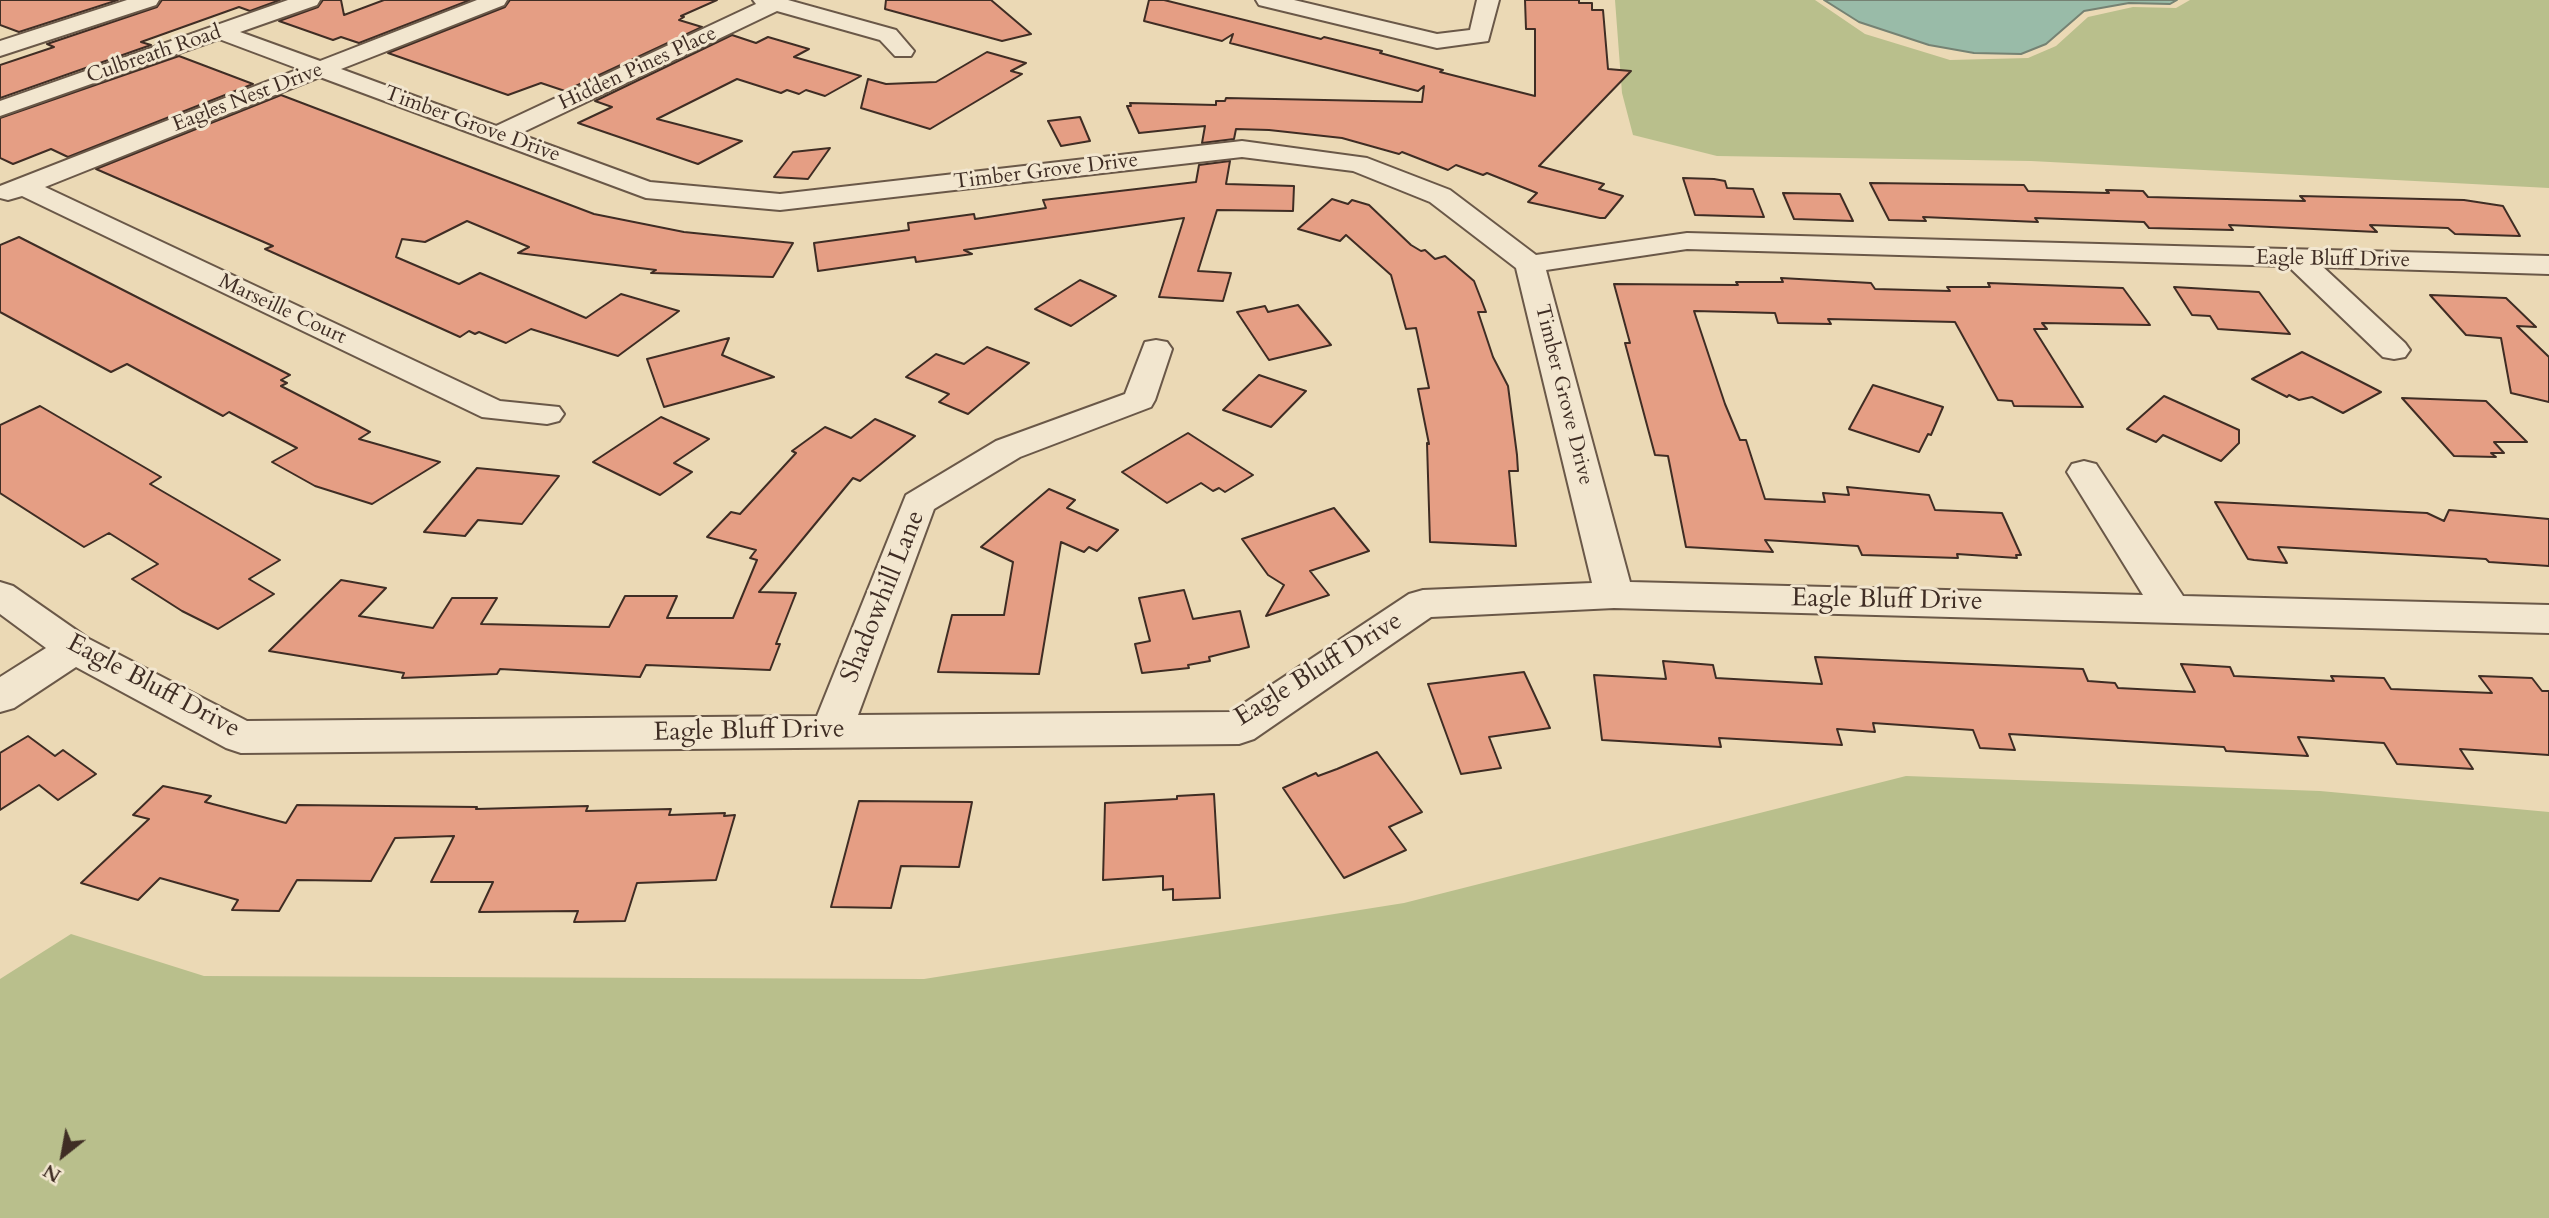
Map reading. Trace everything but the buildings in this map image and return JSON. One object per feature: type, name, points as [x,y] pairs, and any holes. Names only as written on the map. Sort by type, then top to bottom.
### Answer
[{"type":"street","points":[[0,49],[148,0]]},
{"type":"street","name":"Culbreath Road","points":[[0,109],[309,0]]},
{"type":"street","name":"Eagles Nest Drive","points":[[11,190],[496,0]]},
{"type":"street","points":[[1267,0],[1437,41],[1480,36],[1488,0]]},
{"type":"street","points":[[770,2],[888,35],[903,51]]},
{"type":"street","name":"Hidden Pines Place","points":[[499,134],[770,2]]},
{"type":"street","name":"Timber Grove Drive","points":[[220,32],[318,71],[499,134],[646,190],[780,202],[1242,149],[1358,164],[1440,196],[1530,264],[1614,595]]},
{"type":"street","name":"Marseille Court","points":[[11,190],[494,410],[547,414]]},
{"type":"street","name":"Eagle Bluff Drive","points":[[1530,264],[1687,241],[2549,265]]},
{"type":"street","points":[[2297,259],[2394,350]]},
{"type":"street","name":"Shadowhill Lane","points":[[831,732],[919,503],[1008,449],[1139,400],[1156,349]]},
{"type":"street","points":[[2084,472],[2170,607]]},
{"type":"street","name":"Eagle Bluff Drive","points":[[0,595],[75,649],[241,737],[1239,728],[1423,604],[1614,595],[2170,607],[2549,619]]},
{"type":"street","points":[[0,697],[75,649]]},
{"type":"shaded area","points":[[1615,0],[1815,0],[1865,34],[1950,60],[2028,58],[2056,46],[2088,17],[2133,7],[2176,8],[2190,0],[2549,0],[2549,188],[2031,161],[1717,156],[1633,135],[1622,93]]},
{"type":"shaded area","points":[[1824,0],[2177,0],[2170,4],[2129,3],[2084,11],[2046,44],[2021,54],[1974,53],[1929,45],[1859,22]]},
{"type":"shaded area","points":[[1906,776],[2320,791],[2549,812],[2549,1218],[0,1218],[0,979],[71,934],[204,976],[924,979],[1404,903]]}]
